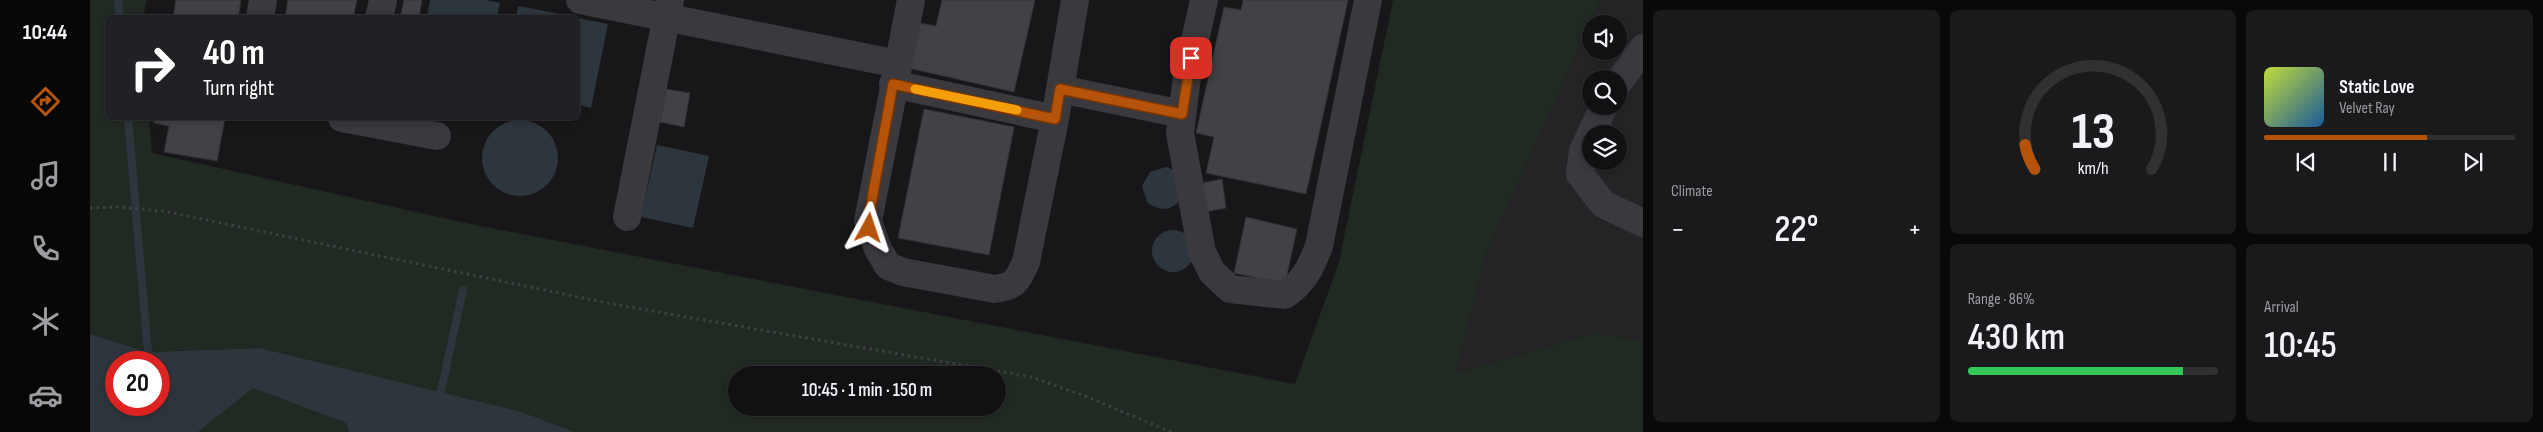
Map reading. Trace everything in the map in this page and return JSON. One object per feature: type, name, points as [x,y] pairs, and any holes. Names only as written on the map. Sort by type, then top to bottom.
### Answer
[{"type":"lane","points":[[260,15],[263,0]]},
{"type":"lane","points":[[380,15],[383,0]]},
{"type":"lane","points":[[580,0],[669,8],[1055,119]]},
{"type":"lane","points":[[911,0],[868,221],[878,249],[888,266],[903,272],[995,289],[1008,287],[1016,282],[1026,262],[1055,119],[1075,0]]},
{"type":"lane","points":[[1204,0],[1187,77],[1180,133],[1202,252],[1212,272],[1230,289],[1285,295],[1296,287],[1310,269],[1319,246],[1368,0]]},
{"type":"lane","points":[[626,217],[669,8]]},
{"type":"lane","points":[[1627,71],[1643,48]]},
{"type":"lane","points":[[1060,89],[1182,114]]},
{"type":"lane","points":[[353,120],[437,136]]},
{"type":"lane","points":[[1582,162],[1580,174],[1603,204],[1643,223]]},
{"type":"path","points":[[90,208],[118,207],[146,210],[612,304],[1031,377],[1088,397],[1171,432]]},
{"type":"shaded area","points":[[90,0],[147,0],[143,15],[105,15],[105,120],[149,120],[152,153],[470,224],[1295,384],[1339,262],[1393,0],[1601,0],[1594,15],[1582,15],[1582,42],[1486,254],[1456,373],[1594,333],[1643,340],[1643,432],[574,432],[522,412],[260,348],[145,351],[90,334]]},
{"type":"shaded area","points":[[430,0],[486,0],[500,3],[497,15],[427,15]]},
{"type":"shaded area","points":[[1601,0],[1643,0],[1643,340],[1594,333],[1456,373],[1486,254],[1582,42],[1582,60],[1627,60],[1627,15],[1594,15]]},
{"type":"shaded area","points":[[518,6],[565,15],[516,15]]},
{"type":"shaded area","points":[[580,18],[608,24],[591,108],[580,105]]},
{"type":"shaded area","points":[[520,120],[534,123],[547,131],[555,144],[558,158],[555,172],[547,185],[534,193],[520,196],[506,193],[493,185],[485,172],[482,158],[485,144],[493,131],[506,123]]},
{"type":"shaded area","points":[[657,145],[709,156],[693,228],[641,217]]},
{"type":"shaded area","points":[[1166,167],[1174,170],[1182,199],[1174,206],[1160,209],[1147,202],[1142,186],[1150,172]]},
{"type":"shaded area","points":[[1173,230],[1188,236],[1194,251],[1188,266],[1173,272],[1158,266],[1152,251],[1158,236]]},
{"type":"shaded area","points":[[90,334],[145,351],[105,351],[105,416],[170,416],[170,351],[260,348],[522,412],[574,432],[349,432],[346,423],[253,388],[198,432],[90,432]]},
{"type":"shaded area","points":[[253,388],[346,423],[349,432],[198,432]]},
{"type":"building","points":[[176,0],[241,0],[238,15],[174,15]]},
{"type":"building","points":[[288,0],[357,0],[354,15],[286,15]]},
{"type":"building","points":[[404,0],[422,0],[420,15],[401,15]]},
{"type":"building","points":[[942,0],[1035,0],[1014,92],[904,67],[915,22],[936,26]]},
{"type":"building","points":[[1243,0],[1348,0],[1306,194],[1206,173],[1214,137],[1196,133],[1224,7],[1241,10]]},
{"type":"building","points":[[666,89],[690,93],[684,127],[660,122]]},
{"type":"building","points":[[924,109],[1014,127],[989,255],[898,238]]},
{"type":"building","points":[[155,120],[225,120],[217,161],[164,152],[169,126],[154,123]]},
{"type":"building","points":[[1222,179],[1226,208],[1204,212],[1198,184]]},
{"type":"building","points":[[1246,217],[1297,229],[1285,284],[1234,273]]},
{"type":"waterway","points":[[118,0],[120,15]]},
{"type":"waterway","points":[[128,120],[148,351]]},
{"type":"waterway","points":[[441,391],[463,290]]},
{"type":"slow traffic","points":[[915,89],[1017,110]]},
{"type":"route","points":[[869,228],[868,221],[893,84],[1055,119],[1060,89],[1182,114],[1191,58]]}]
